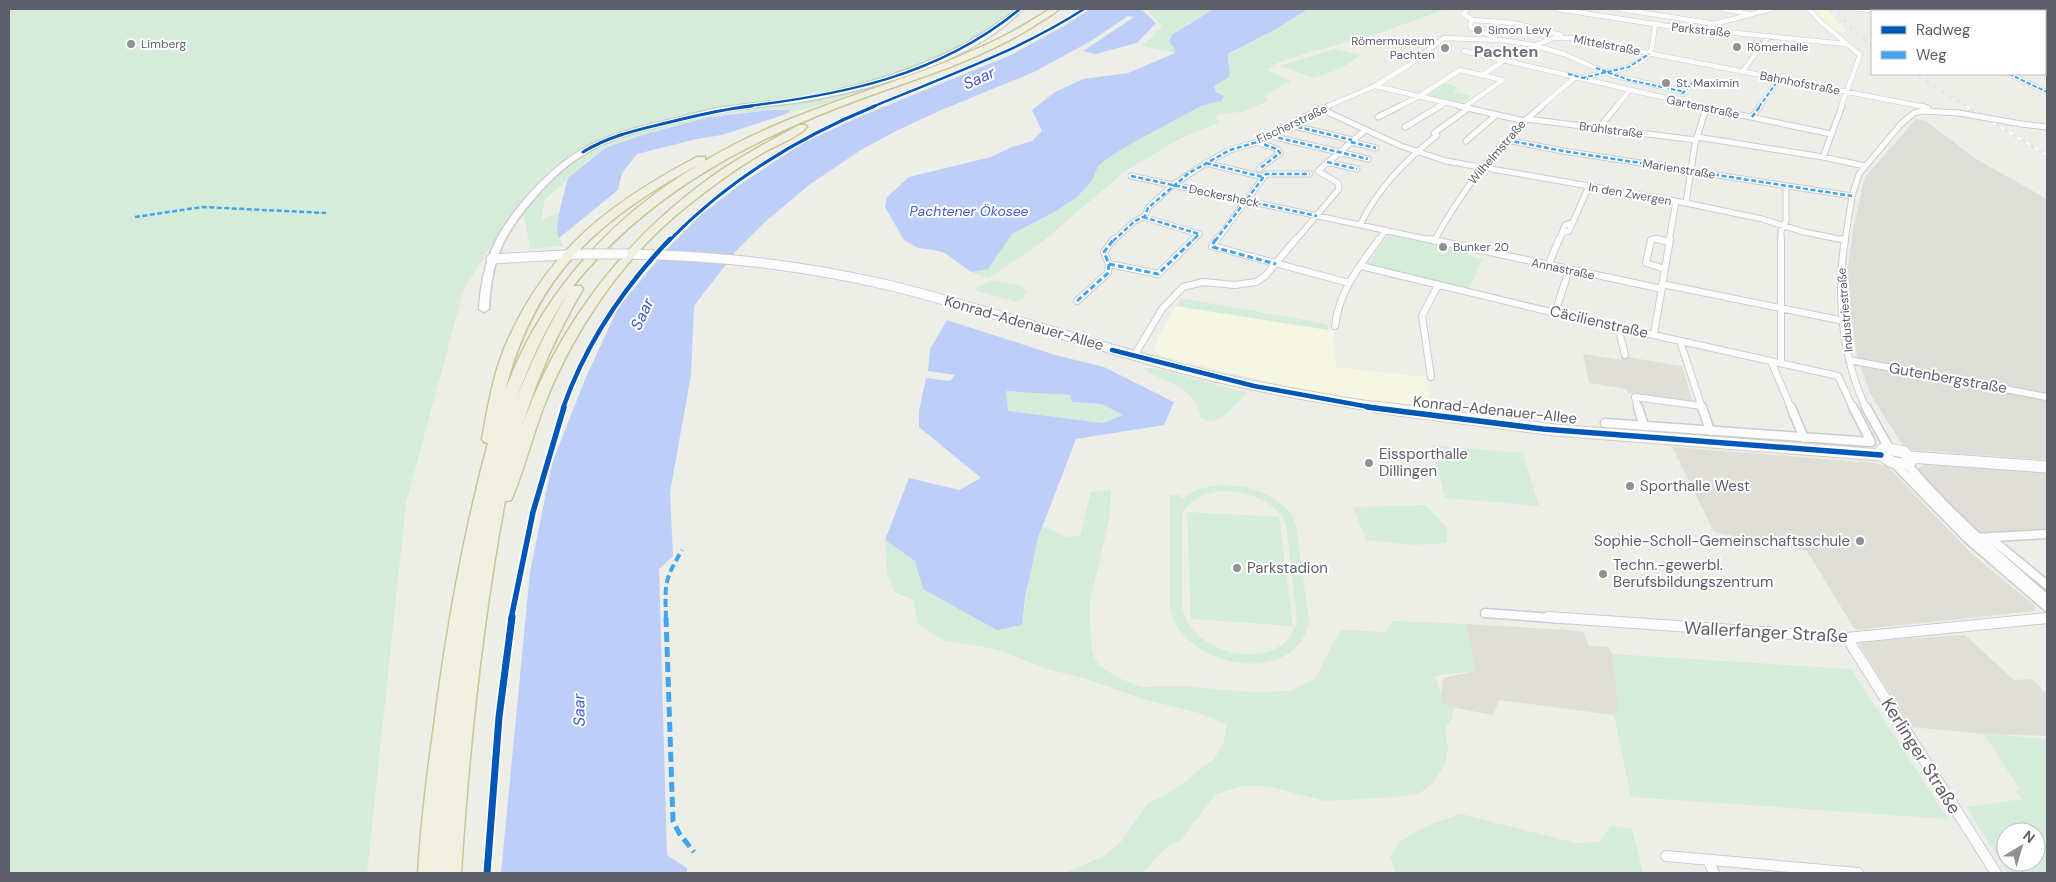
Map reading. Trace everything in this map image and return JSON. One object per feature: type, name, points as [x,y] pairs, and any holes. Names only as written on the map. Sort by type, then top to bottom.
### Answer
[{"type":"highway","points":[[486,481],[492,420],[501,378],[511,346],[532,302],[567,254],[616,210],[686,166],[737,141],[971,54],[1023,29],[1056,9]]},
{"type":"highway","points":[[450,873],[455,802],[471,667],[494,519],[510,441],[528,383],[553,328],[578,288],[593,269],[631,229],[692,182],[767,139],[848,104],[985,53],[1030,30],[1064,9]]},
{"type":"highway","points":[[494,519],[512,478],[542,394],[564,348],[592,303],[629,254],[676,209],[723,174],[764,148],[848,104]]},
{"type":"highway","points":[[429,873],[434,807],[452,661],[467,574],[486,481],[506,408],[540,328],[565,288],[599,249],[620,228],[653,201],[708,165],[772,131],[830,106]]},
{"type":"main road","points":[[484,309],[486,278],[491,259],[516,215],[535,191],[583,152],[604,140],[634,130],[710,112],[816,97],[897,75],[969,44],[1001,24],[1020,9]]},
{"type":"street","points":[[1468,9],[1463,14],[1473,20],[1514,23],[1565,37]]},
{"type":"street","name":"Parkstraße","points":[[1558,9],[1655,25],[1846,44]]},
{"type":"street","points":[[1601,16],[1621,9],[1714,24]]},
{"type":"street","points":[[1724,9],[1752,14]]},
{"type":"street","points":[[1697,29],[1771,9]]},
{"type":"street","points":[[1809,9],[1860,55],[1824,157]]},
{"type":"street","points":[[1858,9],[1886,10]]},
{"type":"street","points":[[1473,20],[1470,24],[1471,28],[1502,40],[1536,45],[1572,57],[1604,72],[1638,82],[1685,92]]},
{"type":"street","points":[[1649,54],[1655,25]]},
{"type":"street","points":[[1742,72],[1769,36]]},
{"type":"street","name":"Mittelstraße","points":[[1536,45],[1554,38],[1565,37],[1649,54]]},
{"type":"street","name":"Fischerstraße","points":[[1077,301],[1108,272],[1109,264],[1105,257],[1106,247],[1135,221],[1143,217],[1148,208],[1173,185],[1206,163],[1230,150],[1258,142],[1321,109],[1375,86],[1409,65],[1444,38],[1502,40]]},
{"type":"street","name":"Gartenstraße","points":[[1464,51],[1579,77],[1629,91],[1831,134]]},
{"type":"street","name":"Bahnhofstraße","points":[[1649,54],[1847,91],[1934,110]]},
{"type":"street","name":"Wilhelmstraße","points":[[1434,241],[1455,204],[1483,168],[1525,120],[1579,77],[1629,67],[1649,54]]},
{"type":"street","points":[[1482,75],[1505,60]]},
{"type":"street","points":[[1360,225],[1378,192],[1416,152],[1466,108],[1503,80],[1460,70],[1418,96],[1378,117]]},
{"type":"street","points":[[2011,75],[2047,92]]},
{"type":"street","points":[[1752,117],[1779,79]]},
{"type":"street","points":[[1676,101],[1693,82]]},
{"type":"street","name":"Brühlstraße","points":[[1375,86],[1525,120],[1696,138],[1824,157],[1865,166]]},
{"type":"street","points":[[1598,129],[1629,91]]},
{"type":"street","name":"Bahnhofstraße","points":[[1892,100],[1922,110]]},
{"type":"street","points":[[1405,127],[1444,103]]},
{"type":"street","points":[[1686,203],[1696,138],[1706,108]]},
{"type":"street","name":"In den Zwergen","points":[[1321,109],[1416,152],[1483,168],[1686,203],[1844,240]]},
{"type":"street","points":[[1922,110],[1959,113],[2047,127]]},
{"type":"street","name":"Industriestraße","points":[[1885,451],[1851,373],[1841,292],[1841,259],[1852,196],[1859,174],[1907,116],[1922,110]]},
{"type":"street","points":[[1466,141],[1496,114]]},
{"type":"street","points":[[1290,125],[1376,148]]},
{"type":"street","points":[[1134,356],[1163,309],[1183,287],[1196,284],[1251,283],[1261,279],[1317,216],[1340,186],[1318,170],[1365,130]]},
{"type":"street","points":[[1271,136],[1368,159]]},
{"type":"street","name":"Marienstraße","points":[[1507,140],[1563,151],[1852,196]]},
{"type":"street","points":[[1258,142],[1280,151],[1280,153],[1259,168]]},
{"type":"street","points":[[1327,162],[1357,169]]},
{"type":"street","points":[[1206,163],[1263,177]]},
{"type":"street","points":[[1310,174],[1271,173],[1263,177],[1212,245],[1213,247],[1349,283]]},
{"type":"street","name":"Deckersheck","points":[[1131,176],[1317,216]]},
{"type":"street","points":[[1548,266],[1562,233],[1569,231],[1589,186]]},
{"type":"street","points":[[1781,363],[1781,231],[1786,221],[1786,186]]},
{"type":"street","points":[[1654,335],[1676,201]]},
{"type":"street","name":"Annastraße","points":[[1317,216],[1548,266],[1844,321]]},
{"type":"street","points":[[1109,264],[1158,274],[1199,234],[1143,217]]},
{"type":"street","points":[[1335,326],[1336,309],[1349,283],[1385,231]]},
{"type":"street","points":[[1665,270],[1646,263],[1651,240],[1656,239],[1669,242]]},
{"type":"street","name":"Konrad-Adenauer-Allee","points":[[491,259],[567,254],[629,254],[745,261],[823,272],[928,295],[1204,375],[1279,391],[1428,416],[1590,433],[1885,451]]},
{"type":"street","name":"Cäcilienstraße","points":[[1361,266],[1555,313],[1838,376],[1871,442],[1804,438]]},
{"type":"street","points":[[1555,313],[1569,270]]},
{"type":"street","points":[[1431,377],[1422,316],[1438,284]]},
{"type":"street","points":[[1618,327],[1625,356]]},
{"type":"street","points":[[1680,340],[1710,431]]},
{"type":"street","name":"Gutenbergstraße","points":[[1849,360],[2047,397]]},
{"type":"street","points":[[1605,423],[1804,438],[1771,361]]},
{"type":"street","points":[[1644,426],[1635,397],[1701,406]]},
{"type":"street","points":[[1885,451],[1902,452],[1926,487],[1977,538],[2047,599]]},
{"type":"street","points":[[1885,451],[1892,462],[1967,538],[2047,607]]},
{"type":"street","points":[[1892,462],[1908,460],[2047,467]]},
{"type":"street","points":[[1967,538],[2047,534]]},
{"type":"street","points":[[1990,538],[2047,585]]},
{"type":"street","name":"Wallerfanger Straße","points":[[1485,613],[1848,638],[2047,618]]},
{"type":"street","name":"Kerlinger Straße","points":[[1848,638],[1996,873]]},
{"type":"street","points":[[1666,856],[1858,873]]},
{"type":"street","points":[[1708,860],[1714,873]]},
{"type":"shaded area","points":[[9,9],[1015,9],[987,31],[963,45],[894,74],[881,84],[823,104],[786,114],[790,111],[737,113],[710,117],[642,135],[605,148],[590,158],[545,200],[541,220],[559,212],[557,234],[564,246],[530,249],[524,215],[510,216],[464,289],[406,503],[367,873],[9,873]]},
{"type":"shaded area","points":[[1151,9],[1213,9],[1187,24],[1174,47],[1176,53],[1143,46],[1162,26],[1148,12]]},
{"type":"shaded area","points":[[1308,9],[1447,9],[1373,35],[1310,52],[1275,64],[1267,70],[1291,81],[1267,94],[1265,98],[1270,100],[1242,112],[1217,114],[1216,118],[1220,122],[1179,139],[1124,172],[1042,242],[989,278],[971,272],[988,269],[1012,234],[1056,211],[1093,179],[1098,166],[1108,158],[1201,106],[1221,101],[1214,86],[1227,62],[1228,55]]},
{"type":"shaded area","points":[[1812,9],[1827,9],[1847,32],[1832,31]]},
{"type":"shaded area","points":[[1334,49],[1361,55],[1340,69],[1314,78],[1280,66]]},
{"type":"shaded area","points":[[1443,83],[1458,87],[1453,92],[1472,96],[1460,104],[1426,96]]},
{"type":"shaded area","points":[[1916,119],[1926,121],[1976,159],[2047,199],[2047,460],[1912,450],[1903,446],[1871,395],[1857,357],[1849,300],[1848,266],[1854,224],[1865,177]]},
{"type":"shaded area","points":[[1389,234],[1469,251],[1467,255],[1483,259],[1469,289],[1367,265]]},
{"type":"shaded area","points":[[991,280],[1015,284],[1028,291],[1025,296],[1016,302],[974,290]]},
{"type":"shaded area","points":[[1181,298],[1327,324],[1329,330],[1176,306]]},
{"type":"shaded area","points":[[1176,306],[1333,331],[1336,367],[1426,377],[1431,410],[1320,394],[1156,353],[1154,346]]},
{"type":"shaded area","points":[[1583,354],[1621,360],[1621,356],[1682,366],[1693,403],[1628,393],[1626,389],[1589,383]]},
{"type":"shaded area","points":[[1144,368],[1153,368],[1248,393],[1224,416],[1211,422],[1201,418],[1193,398],[1186,392]]},
{"type":"shaded area","points":[[1006,391],[1071,395],[1072,402],[1102,404],[1124,415],[1103,423],[1008,411]]},
{"type":"shaded area","points":[[1431,445],[1523,453],[1539,506],[1445,498]]},
{"type":"shaded area","name":"Sophie-Scholl-Gemeinschaftsschule","points":[[1672,447],[1875,463],[1887,466],[1971,553],[2035,606],[2035,611],[1855,630],[1807,551],[1714,532]]},
{"type":"shaded area","points":[[1924,465],[2047,471],[2047,530],[1984,533],[1976,531],[1921,474],[1918,468]]},
{"type":"shaded area","points":[[1221,485],[1246,487],[1269,495],[1287,509],[1293,517],[1296,525],[1309,621],[1300,642],[1284,656],[1263,663],[1239,663],[1215,657],[1194,645],[1178,628],[1170,607],[1170,495],[1180,495],[1181,499],[1198,489]],"holes":[[[1223,491],[1260,499],[1275,509],[1286,525],[1297,619],[1290,637],[1276,648],[1259,654],[1239,654],[1220,648],[1202,638],[1189,624],[1182,607],[1182,515],[1189,504],[1199,497]]]},
{"type":"shaded area","points":[[1111,490],[1109,520],[1089,606],[1092,652],[1098,664],[1116,677],[1142,687],[1179,686],[1252,692],[1289,691],[1315,679],[1333,643],[1342,630],[1386,632],[1392,621],[1466,624],[1475,671],[1435,676],[1444,705],[1454,707],[1452,719],[1445,728],[1448,748],[1445,764],[1433,783],[1420,793],[1397,797],[1325,801],[1266,786],[1241,786],[1215,795],[1182,839],[1163,850],[1143,873],[1065,873],[1104,856],[1120,843],[1147,804],[1171,792],[1214,759],[1224,741],[1227,725],[1199,713],[1146,700],[1086,679],[1047,669],[995,649],[942,640],[917,623],[914,600],[894,592],[887,574],[885,540],[915,561],[997,629],[1022,625],[1032,562],[1043,526],[1067,537],[1080,536],[1091,492]]},
{"type":"shaded area","points":[[1426,505],[1447,528],[1447,543],[1412,545],[1366,540],[1353,507]]},
{"type":"shaded area","name":"Parkstadion","points":[[1187,512],[1279,517],[1293,626],[1191,619]]},
{"type":"shaded area","points":[[1466,624],[1583,631],[1589,646],[1609,647],[1612,654],[1619,709],[1614,715],[1499,700],[1493,715],[1440,705],[1443,678],[1475,671]]},
{"type":"shaded area","points":[[1965,635],[2014,680],[2032,679],[2047,694],[2047,736],[1984,734],[1911,727],[1859,644],[1880,640]]},
{"type":"shaded area","points":[[1612,654],[1851,669],[1948,819],[1631,797],[1614,715],[1619,709]]},
{"type":"shaded area","points":[[1984,734],[2047,739],[2047,873],[2007,872],[2046,872],[2046,822],[1996,822],[1996,854],[1966,807],[2022,799],[2014,790],[2020,790]]},
{"type":"shaded area","points":[[1461,814],[1576,843],[1599,842],[1611,825],[1632,829],[1643,873],[1396,873],[1390,857],[1399,842],[1426,826]]},
{"type":"water","name":"Saar","points":[[1090,9],[1141,9],[1156,23],[1137,43],[1095,54],[1083,51],[1134,17],[1128,16],[1091,41],[1034,72],[939,111],[861,150],[809,185],[765,222],[737,250],[694,306],[691,375],[670,492],[673,556],[659,569],[667,855],[687,868],[687,873],[501,873],[530,572],[552,463],[586,377],[618,308],[666,250],[702,214],[741,184],[803,143],[859,117],[1011,55],[1064,26]]},
{"type":"water","name":"Pachtener Ökosee","points":[[1213,9],[1308,9],[1276,29],[1228,54],[1229,77],[1214,86],[1216,92],[1224,96],[1221,101],[1201,106],[1108,158],[1098,166],[1093,179],[1077,197],[1056,211],[1012,234],[988,269],[971,272],[945,253],[918,248],[904,240],[885,207],[887,197],[909,177],[991,157],[1012,147],[1032,141],[1042,131],[1032,110],[1055,92],[1083,79],[1128,73],[1175,53],[1174,47],[1169,42],[1172,35]]},
{"type":"water","points":[[770,110],[791,110],[786,114],[722,135],[697,139],[637,154],[622,173],[618,190],[559,238],[558,218],[568,178],[605,148],[642,135],[710,117]]},
{"type":"water","points":[[947,320],[1055,355],[1104,367],[1174,402],[1164,425],[1076,439],[1038,538],[1025,598],[1022,625],[997,630],[923,589],[915,561],[885,540],[909,478],[959,490],[981,478],[919,427],[919,411],[926,378],[950,381],[955,375],[928,371],[930,349]],"holes":[[[1006,391],[1070,395],[1072,402],[1102,404],[1123,415],[1103,423],[1008,411]]]},
{"type":"railway","points":[[1835,9],[1852,29],[1871,45]]},
{"type":"railway","points":[[1916,75],[1968,107]]},
{"type":"railway","points":[[1966,106],[2047,155]]},
{"type":"marked path","points":[[1582,78],[1629,67],[1649,54]]},
{"type":"marked path","points":[[1596,68],[1629,80],[1685,92]]},
{"type":"marked path","points":[[1568,74],[1588,79]]},
{"type":"marked path","points":[[2011,75],[2047,92]]},
{"type":"marked path","points":[[1752,117],[1779,79]]},
{"type":"marked path","points":[[1682,94],[1693,82]]},
{"type":"marked path","points":[[1077,301],[1108,273],[1109,264],[1104,252],[1110,243],[1135,221],[1145,216],[1148,208],[1189,173],[1230,150],[1264,140],[1301,118],[1321,109]]},
{"type":"marked path","points":[[1290,125],[1352,140]]},
{"type":"marked path","points":[[1271,136],[1368,159]]},
{"type":"marked path","points":[[1507,140],[1563,151],[1852,196]]},
{"type":"marked path","points":[[1257,142],[1277,149],[1280,153],[1259,169]]},
{"type":"marked path","points":[[1351,142],[1376,148]]},
{"type":"marked path","points":[[1327,162],[1357,169]]},
{"type":"marked path","points":[[1206,163],[1263,177]]},
{"type":"marked path","points":[[1276,264],[1213,247],[1212,245],[1266,174],[1310,174]]},
{"type":"marked path","points":[[1131,176],[1317,216]]},
{"type":"marked path","points":[[135,217],[202,207],[326,213]]},
{"type":"marked path","points":[[1109,264],[1158,274],[1199,234],[1143,217]]},
{"type":"marked path","points":[[682,550],[667,576],[665,586],[673,821],[679,833],[694,852]]},
{"type":"cycle path","points":[[583,152],[619,135],[696,115],[816,98],[879,82],[911,71],[972,44],[998,27],[1020,9]]},
{"type":"cycle path","points":[[487,873],[499,717],[512,614],[521,563],[533,512],[567,398],[586,353],[612,309],[654,256],[678,232],[703,209],[757,168],[786,150],[841,121],[874,106],[982,64],[1060,25],[1084,9]]},
{"type":"cycle path","points":[[1112,350],[1254,386],[1312,398],[1408,413],[1475,422],[1610,435],[1881,455]]},
{"type":"place","name":"Simon Levy","points":[[1478,30]]},
{"type":"place","name":"Limberg","points":[[131,44]]},
{"type":"place","name":"Römerhalle","points":[[1737,47]]},
{"type":"place","name":"Römermuseum Pachten","points":[[1445,48]]},
{"type":"place","name":"St. Maximin","points":[[1666,83]]},
{"type":"place","name":"Bunker 20","points":[[1443,247]]},
{"type":"place","name":"Eissporthalle Dillingen","points":[[1369,463]]},
{"type":"place","name":"Sporthalle West","points":[[1630,486]]},
{"type":"place","name":"Sophie-Scholl-Gemeinschaftsschule","points":[[1860,541]]},
{"type":"place","name":"Parkstadion","points":[[1237,568]]},
{"type":"place","name":"Techn.-gewerbl. Berufsbildungszentrum","points":[[1603,574]]},
{"type":"district","name":"Pachten","points":[[1506,51]]}]
